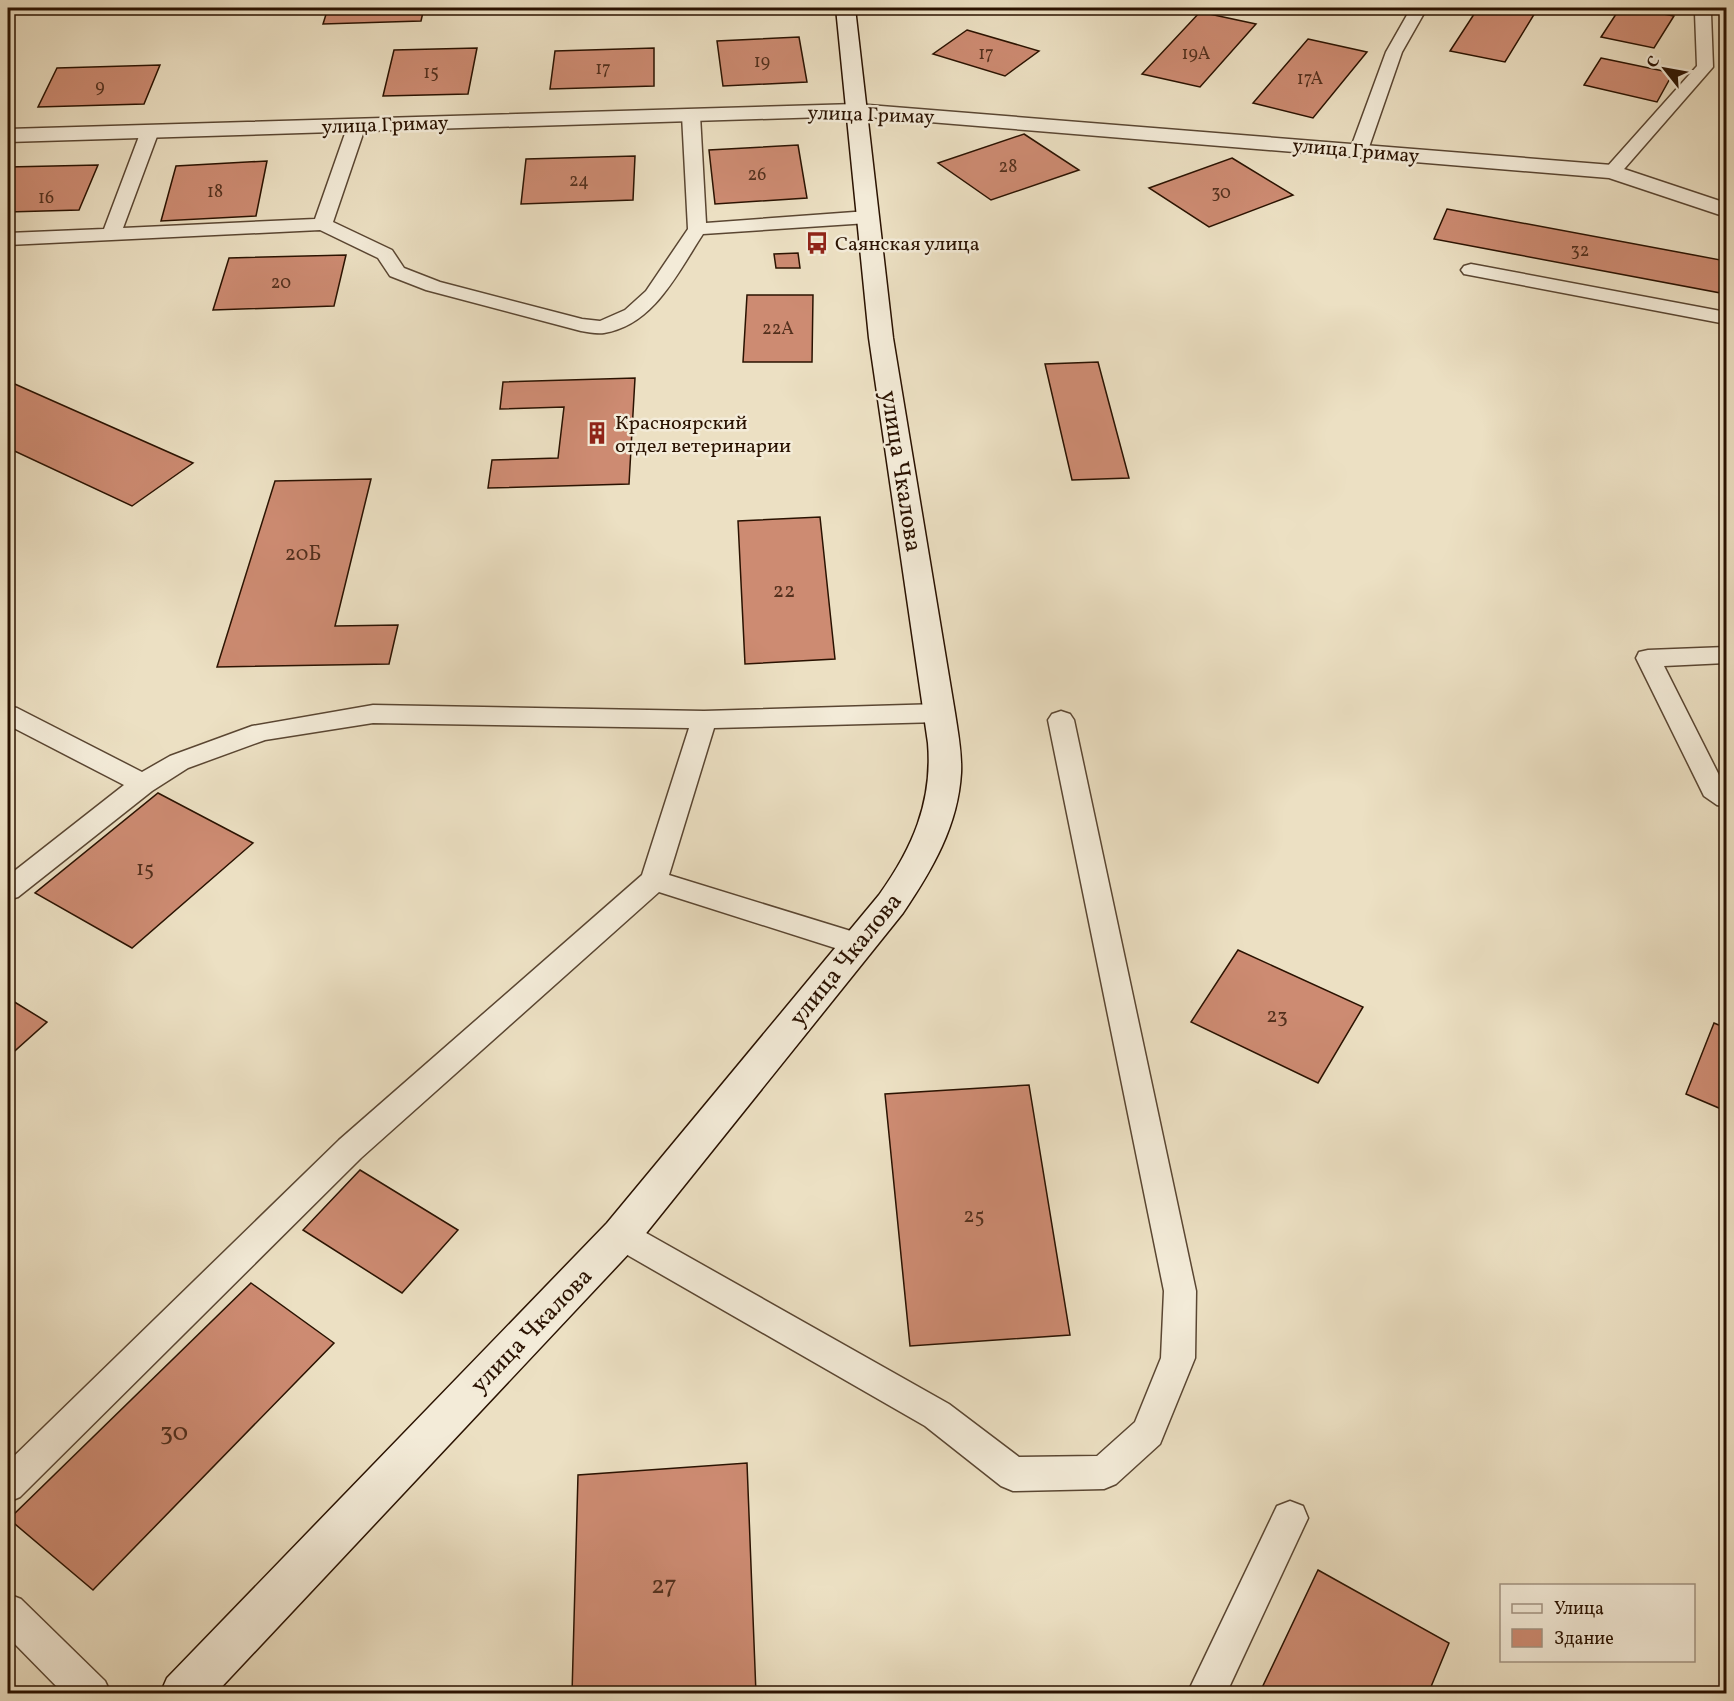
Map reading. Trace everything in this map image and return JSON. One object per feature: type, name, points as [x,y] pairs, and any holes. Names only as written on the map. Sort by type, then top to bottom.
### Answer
[{"type":"main road","name":"улица Чкалова","points":[[183,1694],[621,1235],[912,875],[929,845],[940,816],[945,772],[940,713],[881,338],[845,8]]},
{"type":"main road","name":"улица Гримау","points":[[8,136],[855,110],[1612,172],[1726,210]]},
{"type":"lane","points":[[1359,150],[1394,52],[1419,8]]},
{"type":"lane","points":[[1612,172],[1705,67],[1703,13],[1706,8]]},
{"type":"lane","points":[[8,239],[323,224],[385,254],[398,272],[433,286],[581,325],[602,327],[632,314],[653,295],[697,228],[691,115]]},
{"type":"lane","points":[[323,224],[357,125]]},
{"type":"lane","points":[[111,234],[150,131]]},
{"type":"lane","points":[[697,228],[868,217]]},
{"type":"lane","points":[[1471,270],[1726,318]]},
{"type":"lane","points":[[1726,654],[1648,658],[1713,789],[1726,798]]},
{"type":"lane","points":[[8,890],[143,784],[179,762],[261,732],[373,714],[704,720],[940,713]]},
{"type":"lane","points":[[8,714],[143,784]]},
{"type":"lane","points":[[8,1485],[350,1149],[654,880],[704,720]]},
{"type":"lane","points":[[621,1235],[937,1415],[1013,1474],[1104,1472],[1148,1433],[1178,1358],[1180,1291],[1061,720]]},
{"type":"lane","points":[[654,880],[857,944]]},
{"type":"lane","points":[[1206,1694],[1290,1518]]},
{"type":"lane","points":[[8,1612],[92,1694]]},
{"type":"building","points":[[328,8],[424,8],[421,21],[323,24]]},
{"type":"building","points":[[742,8],[806,8],[806,11],[742,13]]},
{"type":"building","points":[[1478,8],[1538,8],[1505,62],[1450,51]]},
{"type":"building","points":[[1620,8],[1674,16],[1654,48],[1601,37]]},
{"type":"building","points":[[1200,12],[1256,24],[1200,87],[1142,74]]},
{"type":"building","points":[[967,30],[1039,51],[1005,76],[933,54]]},
{"type":"building","points":[[799,37],[807,82],[723,86],[717,41]]},
{"type":"building","points":[[1308,39],[1367,52],[1313,118],[1253,103]]},
{"type":"building","points":[[477,48],[468,94],[383,96],[394,50]]},
{"type":"building","points":[[654,48],[654,86],[550,89],[555,51]]},
{"type":"building","points":[[1601,58],[1673,73],[1657,102],[1584,85]]},
{"type":"building","points":[[160,65],[144,104],[38,107],[57,68]]},
{"type":"building","points":[[1024,134],[1079,170],[991,200],[938,163]]},
{"type":"building","points":[[798,145],[807,198],[715,204],[709,150]]},
{"type":"building","points":[[635,156],[633,200],[521,204],[526,159]]},
{"type":"building","points":[[1232,158],[1293,195],[1209,227],[1149,188]]},
{"type":"building","points":[[267,161],[256,216],[161,221],[176,166]]},
{"type":"building","points":[[98,165],[79,210],[8,212],[8,167]]},
{"type":"building","points":[[1447,209],[1726,261],[1726,294],[1434,239]]},
{"type":"building","points":[[798,253],[800,268],[776,268],[774,254]]},
{"type":"building","points":[[346,255],[334,306],[213,310],[229,258]]},
{"type":"building","points":[[747,295],[813,295],[812,362],[743,362]]},
{"type":"building","points":[[1098,362],[1129,478],[1072,480],[1045,364]]},
{"type":"building","name":"Красноярский отдел ветеринарии","points":[[635,378],[629,484],[488,488],[492,460],[558,458],[564,407],[500,409],[503,382]]},
{"type":"building","points":[[8,381],[193,463],[132,506],[8,448]]},
{"type":"building","points":[[371,479],[335,626],[398,625],[389,664],[217,667],[275,481]]},
{"type":"building","points":[[820,517],[835,659],[745,664],[738,521]]},
{"type":"building","points":[[158,793],[253,843],[132,948],[35,893]]},
{"type":"building","points":[[1238,950],[1363,1007],[1318,1083],[1191,1022]]},
{"type":"building","points":[[8,998],[47,1022],[8,1057]]},
{"type":"building","points":[[1714,1023],[1726,1028],[1726,1111],[1686,1094]]},
{"type":"building","points":[[1029,1085],[1070,1335],[910,1346],[885,1094]]},
{"type":"building","points":[[360,1170],[458,1230],[402,1293],[303,1230]]},
{"type":"building","points":[[251,1283],[334,1343],[93,1590],[9,1519]]},
{"type":"building","points":[[747,1463],[756,1694],[572,1694],[578,1475]]},
{"type":"building","points":[[1318,1570],[1449,1643],[1428,1694],[1259,1694]]},
{"type":"place","name":"Саянская улица","points":[[817,243]]},
{"type":"place","name":"Красноярский отдел ветеринарии","points":[[597,433]]}]
